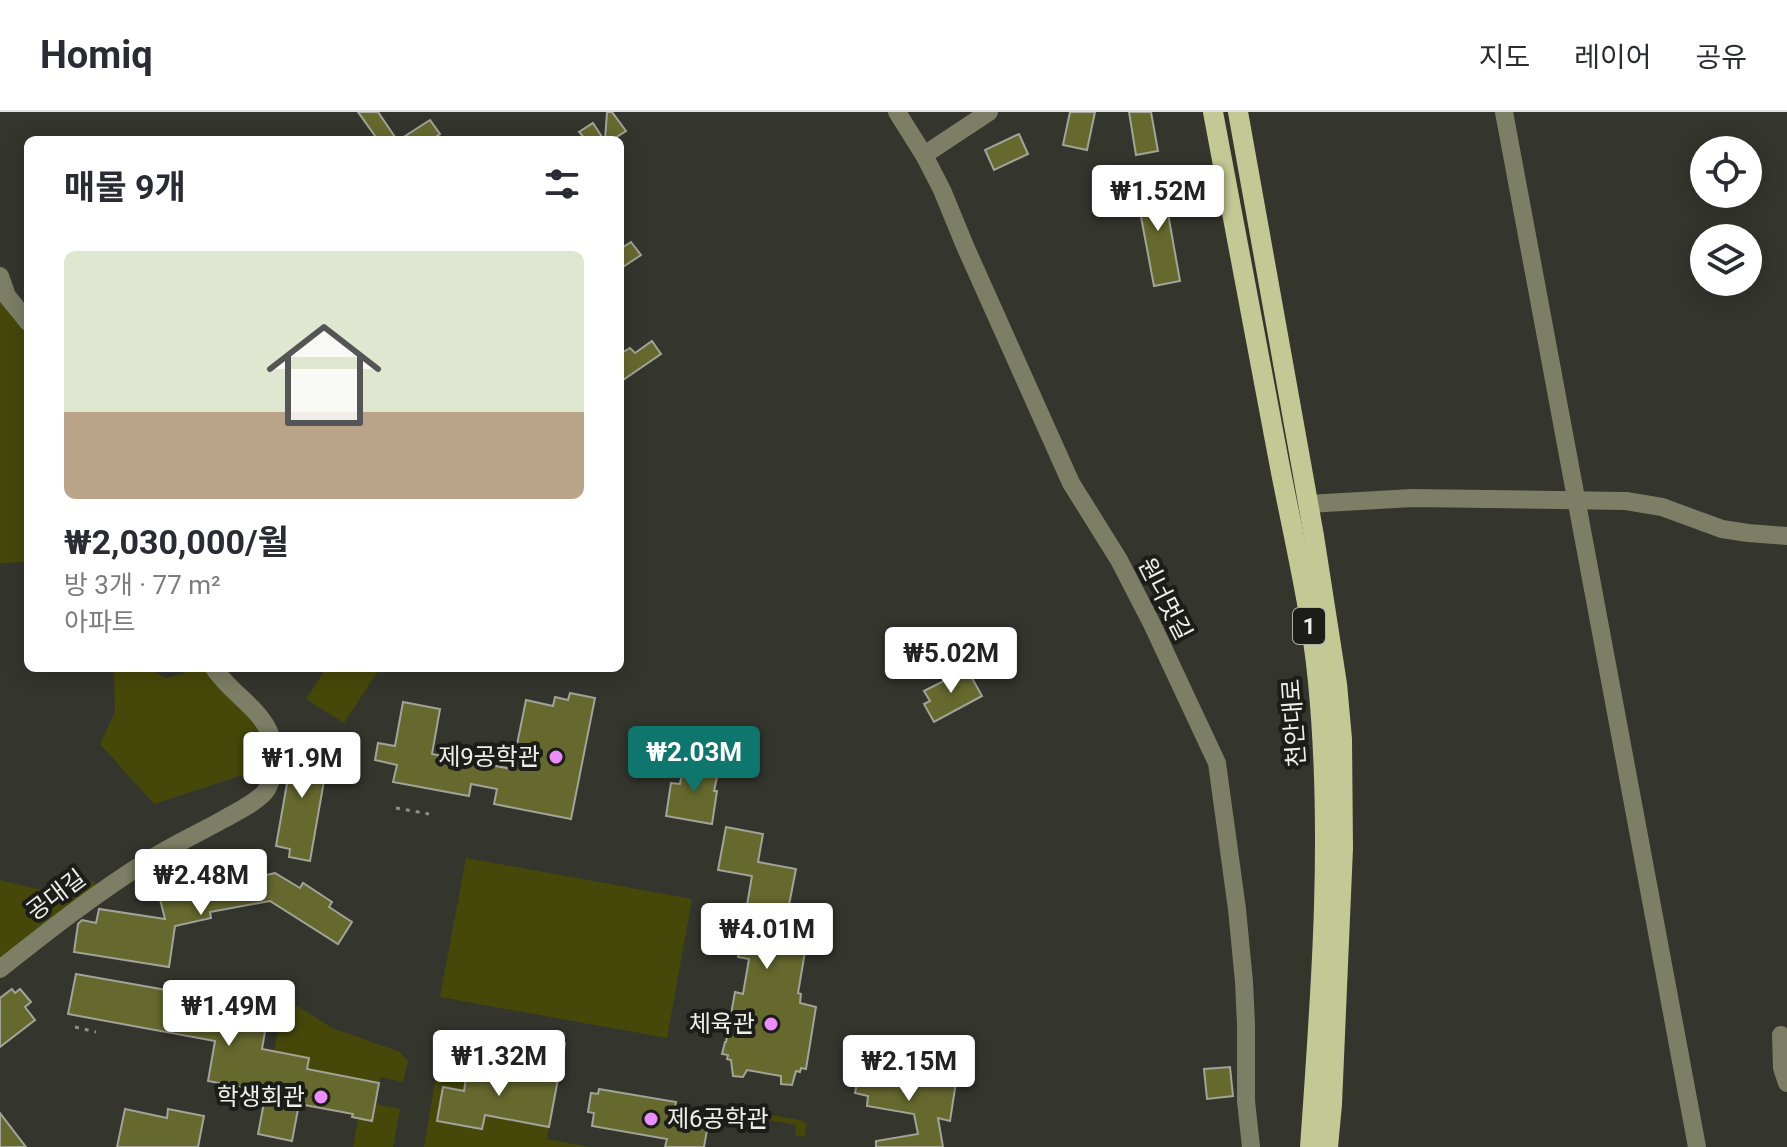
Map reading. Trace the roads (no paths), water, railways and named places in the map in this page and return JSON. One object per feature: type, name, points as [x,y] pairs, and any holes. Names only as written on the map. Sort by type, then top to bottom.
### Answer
[{"type":"main road","name":"천안대로","points":[[1213,112],[1300,565],[1318,679],[1326,815],[1319,1017],[1310,1147]]},
{"type":"main road","name":"천안대로","points":[[1238,112],[1328,617],[1342,739],[1343,848],[1328,1147]]},
{"type":"street","name":"원너멋길","points":[[897,112],[942,190],[1071,483],[1119,560],[1217,763],[1237,909],[1251,1147]]},
{"type":"street","points":[[924,155],[989,112]]},
{"type":"street","points":[[1504,112],[1697,1147]]},
{"type":"street","points":[[0,276],[7,296],[24,317]]},
{"type":"street","points":[[1308,504],[1412,498],[1626,501],[1682,513],[1722,529],[1787,536]]},
{"type":"street","name":"공대길","points":[[0,969],[89,899],[151,859],[238,811],[266,790],[274,747],[270,733],[263,721],[216,672]]},
{"type":"street","points":[[1781,1035],[1782,1068],[1787,1083]]},
{"type":"place","name":"제9공학관","points":[[556,757]]},
{"type":"place","name":"체육관","points":[[771,1024]]},
{"type":"place","name":"학생회관","points":[[321,1097]]},
{"type":"place","name":"제6공학관","points":[[651,1119]]}]
